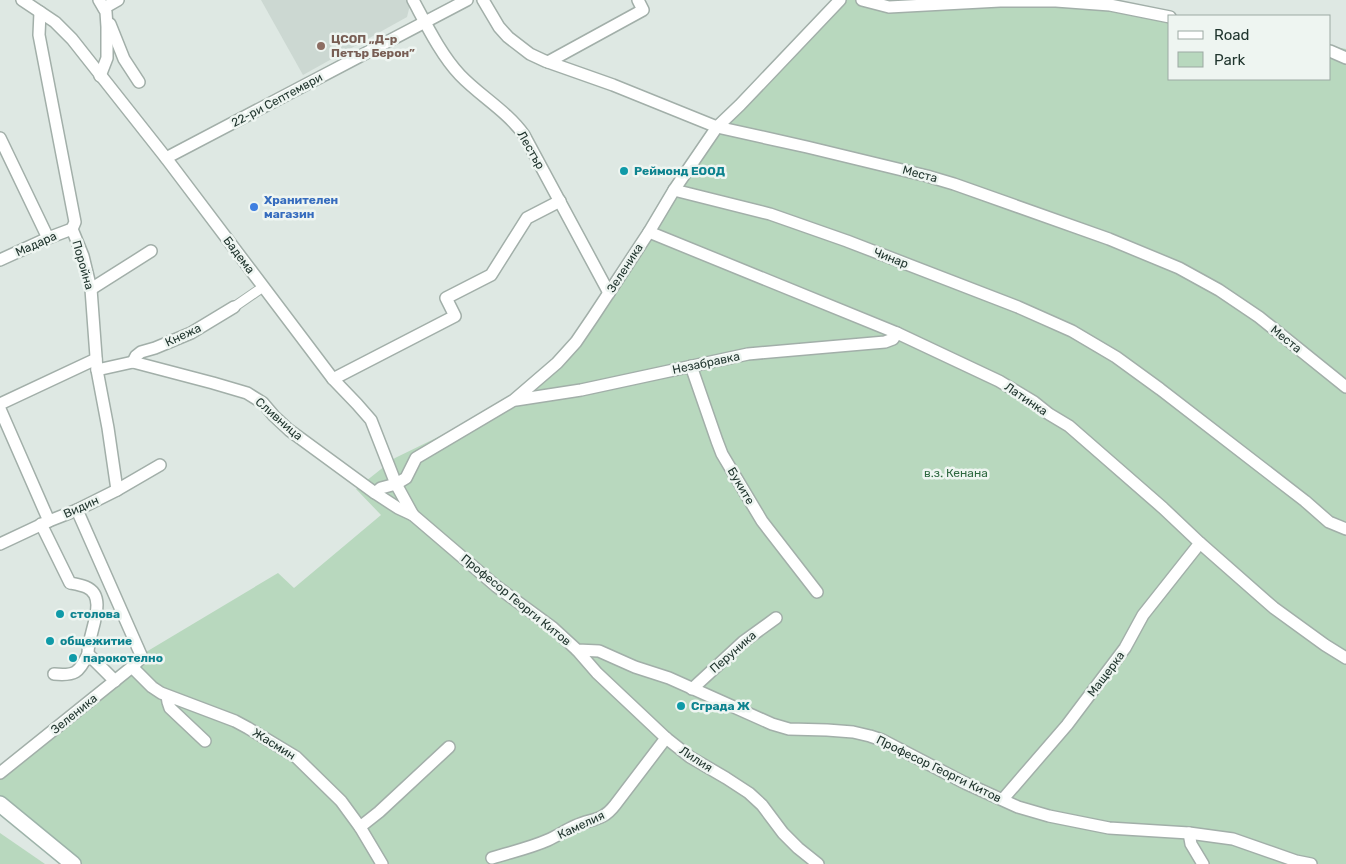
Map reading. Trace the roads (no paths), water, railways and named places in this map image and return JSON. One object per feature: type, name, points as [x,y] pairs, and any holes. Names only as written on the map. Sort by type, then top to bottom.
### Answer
[{"type":"main road","points":[[0,804],[73,864]]},
{"type":"street","name":"Бадема","points":[[22,0],[54,22],[72,39],[166,158],[333,379],[371,420],[396,484],[413,515]]},
{"type":"street","points":[[103,7],[118,0]]},
{"type":"street","name":"Лестър","points":[[413,0],[449,62],[460,75],[518,126],[609,293]]},
{"type":"street","name":"22-ри Септември","points":[[166,158],[466,0]]},
{"type":"street","name":"Места","points":[[483,0],[499,27],[508,37],[530,54],[548,62],[613,85],[717,127],[936,178],[1109,239],[1179,268],[1219,290],[1259,317],[1346,387]]},
{"type":"street","points":[[548,62],[643,10],[638,0]]},
{"type":"street","name":"Зеленика","points":[[374,492],[406,478],[416,458],[514,400],[557,363],[576,342],[717,127],[840,0]]},
{"type":"street","points":[[862,0],[889,7],[1000,1],[1109,3],[1168,17]]},
{"type":"street","points":[[100,76],[107,58],[107,27],[103,7]]},
{"type":"street","points":[[103,7],[124,58],[139,82]]},
{"type":"street","name":"Поройна","points":[[40,12],[39,35],[75,222],[72,229],[83,256],[91,289],[96,365],[117,490]]},
{"type":"street","points":[[1331,51],[1346,58]]},
{"type":"street","points":[[0,138],[48,238]]},
{"type":"street","name":"Чинар","points":[[674,190],[770,214],[847,241],[1018,307],[1072,331],[1100,347],[1184,407],[1305,501],[1329,522],[1346,529]]},
{"type":"street","points":[[333,379],[455,316],[446,298],[491,275],[527,218],[560,201]]},
{"type":"street","name":"Мадара","points":[[0,260],[72,229]]},
{"type":"street","name":"Латинка","points":[[649,232],[897,333],[999,381],[1034,402],[1075,431],[1274,608],[1346,658]]},
{"type":"street","points":[[91,289],[151,251]]},
{"type":"street","points":[[234,307],[263,287]]},
{"type":"street","name":"Кнежа","points":[[133,362],[141,352],[191,333],[234,307]]},
{"type":"street","name":"Незабравка","points":[[514,400],[581,390],[748,354],[885,342],[893,339],[897,333]]},
{"type":"street","name":"Сливница","points":[[0,404],[96,365],[133,362],[213,383],[247,393],[263,403],[289,430],[374,492],[398,508],[413,515]]},
{"type":"street","name":"Буките","points":[[691,366],[722,454],[762,521],[817,592]]},
{"type":"street","points":[[0,409],[70,582],[88,587],[97,598],[97,611],[88,654],[82,668],[68,675],[54,674]]},
{"type":"street","name":"Видин","points":[[0,544],[45,522],[77,510],[160,465]]},
{"type":"street","name":"Зеленика","points":[[0,773],[140,659],[139,650],[77,510]]},
{"type":"street","name":"Професор Георги Китов","points":[[413,515],[496,586],[552,628],[577,650],[599,651],[635,667],[669,678],[753,717],[781,727],[854,732],[882,740],[1018,807],[1049,816],[1109,828],[1189,833],[1233,839],[1296,861],[1311,864]]},
{"type":"street","name":"Мащерка","points":[[1003,800],[1067,725],[1125,648],[1143,615],[1200,543]]},
{"type":"street","name":"Перуника","points":[[692,688],[743,642],[776,618]]},
{"type":"street","name":"Лилия","points":[[577,650],[597,673],[666,738],[690,757],[749,793],[762,805],[783,833],[818,864]]},
{"type":"street","points":[[88,654],[115,681]]},
{"type":"street","name":"Жасмин","points":[[132,667],[152,687],[161,693],[235,721],[296,757],[341,801],[360,827],[382,864]]},
{"type":"street","points":[[167,696],[170,708],[205,741]]},
{"type":"street","name":"Камелия","points":[[492,858],[546,841],[573,827],[604,816],[615,806],[666,738]]},
{"type":"street","points":[[360,827],[449,748]]},
{"type":"street","points":[[1189,833],[1190,844],[1203,864]]},
{"type":"place","name":"ЦСОП „Д-р Петър Берон”","points":[[321,46]]},
{"type":"place","name":"Реймонд ЕООД","points":[[624,171]]},
{"type":"place","name":"Хранителен магазин","points":[[254,207]]},
{"type":"place","name":"столова","points":[[60,614]]},
{"type":"place","name":"общежитие","points":[[50,641]]},
{"type":"place","name":"парокотелно","points":[[73,658]]},
{"type":"place","name":"Сграда Ж","points":[[681,706]]},
{"type":"park label","name":"в.з. Кенана","points":[[956,473]]}]
